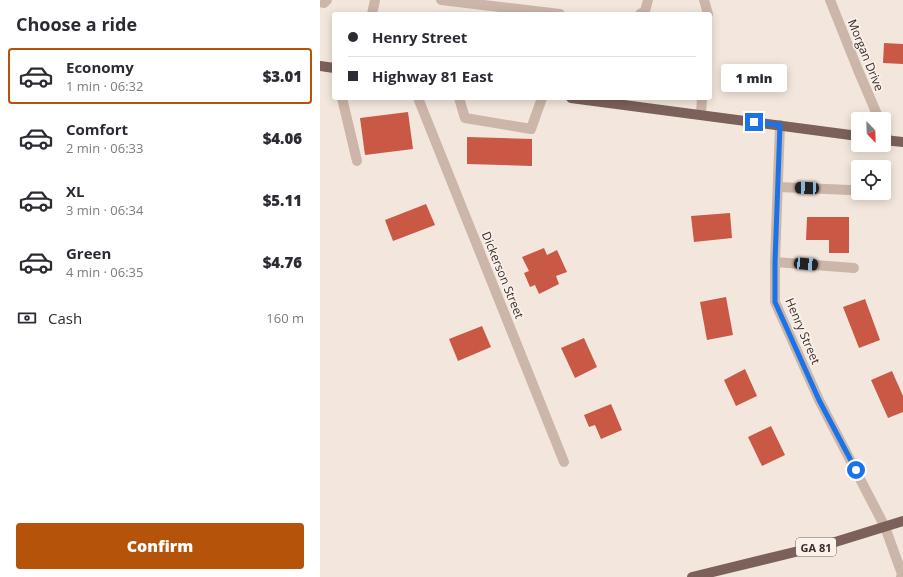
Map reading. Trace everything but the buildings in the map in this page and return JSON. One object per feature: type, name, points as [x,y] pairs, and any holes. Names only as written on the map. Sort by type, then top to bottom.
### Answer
[{"type":"main road","points":[[320,66],[332,68]]},
{"type":"main road","points":[[587,100],[851,135]]},
{"type":"main road","points":[[891,141],[903,142]]},
{"type":"main road","name":"GA 81","points":[[692,577],[832,543],[903,521]]},
{"type":"street","points":[[320,2],[324,3],[327,0]]},
{"type":"street","points":[[372,12],[375,0]]},
{"type":"street","points":[[441,0],[543,12]]},
{"type":"street","points":[[643,12],[648,0]]},
{"type":"street","points":[[704,0],[707,12]]},
{"type":"street","name":"Morgan Drive","points":[[830,0],[876,112]]},
{"type":"street","points":[[343,100],[358,161]]},
{"type":"street","name":"Dickerson Street","points":[[419,100],[564,462]]},
{"type":"street","points":[[460,100],[465,118],[531,129],[541,100]]},
{"type":"street","points":[[701,114],[702,100]]},
{"type":"street","name":"Henry Street","points":[[780,125],[775,302],[819,400],[886,527],[902,574],[901,577]]},
{"type":"street","points":[[778,187],[850,190]]},
{"type":"street","points":[[775,262],[854,268]]},
{"type":"route","points":[[754,122],[780,125],[775,302],[819,400],[856,470]]}]
